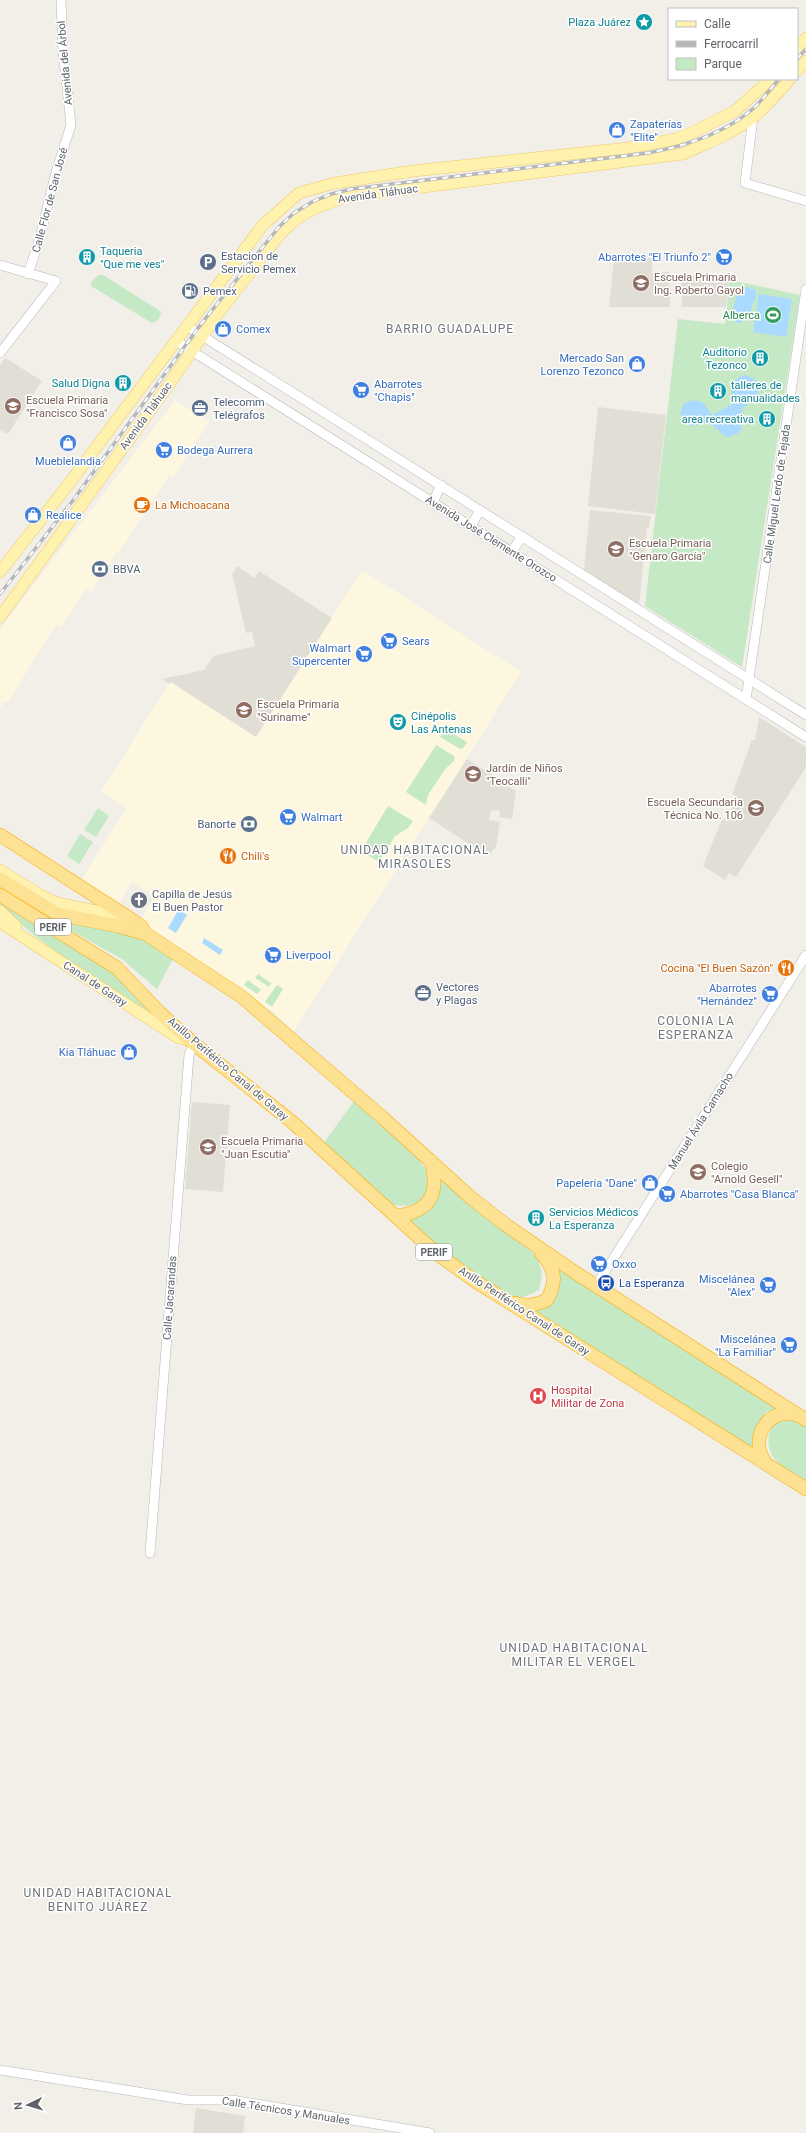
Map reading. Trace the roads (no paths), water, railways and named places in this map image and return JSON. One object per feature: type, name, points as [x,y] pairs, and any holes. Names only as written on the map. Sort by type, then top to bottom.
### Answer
[{"type":"highway","points":[[0,835],[141,926],[146,934]]},
{"type":"highway","name":"PERIF","points":[[0,880],[50,910],[63,915],[118,926],[146,934],[242,997],[431,1161],[470,1197],[532,1244],[804,1419]]},
{"type":"highway","name":"Anillo Periférico Canal de Garay","points":[[0,895],[105,959],[117,968],[160,1013],[193,1043],[291,1121],[436,1253],[503,1299],[806,1489]]},
{"type":"highway","points":[[396,1216],[410,1214],[425,1206],[434,1192],[435,1176],[431,1161]]},
{"type":"highway","points":[[503,1299],[522,1306],[535,1305],[546,1300],[553,1288],[554,1278],[549,1262],[532,1244]]},
{"type":"highway","points":[[765,1462],[760,1453],[758,1443],[760,1433],[765,1424],[773,1417],[783,1414],[793,1414],[804,1419]]},
{"type":"main road","points":[[798,49],[806,38]]},
{"type":"main road","points":[[798,71],[806,61]]},
{"type":"main road","name":"Avenida Tláhuac","points":[[1,568],[188,327],[263,225],[299,194],[335,183],[413,171],[628,148],[686,135],[734,112],[769,80]]},
{"type":"main road","name":"Avenida Tláhuac","points":[[0,617],[202,336],[281,233],[295,220],[315,207],[336,199],[683,154],[728,133],[753,118],[770,102],[789,80]]},
{"type":"main road","points":[[534,159],[530,166],[535,172]]},
{"type":"main road","points":[[0,870],[40,895],[57,903],[129,918]]},
{"type":"main road","points":[[0,911],[41,950]]},
{"type":"main road","name":"Canal de Garay","points":[[0,922],[177,1037],[193,1043]]},
{"type":"street","name":"Avenida del Árbol","points":[[61,0],[63,52],[71,125]]},
{"type":"street","points":[[753,118],[745,183],[806,201]]},
{"type":"street","name":"Calle Flor de San José","points":[[28,274],[39,241],[56,172],[71,125]]},
{"type":"street","points":[[0,265],[56,281],[0,353]]},
{"type":"street","name":"Calle Miguel Lerdo de Tejada","points":[[746,699],[806,289]]},
{"type":"street","name":"Avenida José Clemente Orozco","points":[[188,327],[806,715]]},
{"type":"street","name":"Avenida José Clemente Orozco","points":[[176,341],[806,737]]},
{"type":"street","points":[[230,374],[239,359]]},
{"type":"street","points":[[291,413],[301,398]]},
{"type":"street","points":[[433,502],[441,485]]},
{"type":"street","points":[[471,526],[480,510]]},
{"type":"street","points":[[512,552],[522,536]]},
{"type":"street","points":[[554,578],[563,562]]},
{"type":"street","name":"Manuel Ávila Camacho","points":[[596,1286],[806,955]]},
{"type":"street","name":"Calle Jacarandas","points":[[150,1553],[189,1055],[193,1043]]},
{"type":"street","name":"Calle Técnicos y Manuales","points":[[0,2070],[188,2100],[232,2100],[430,2133]]},
{"type":"water","points":[[746,287],[756,290],[756,298],[752,305],[751,311],[745,315],[742,322],[737,323],[732,319],[734,305],[739,294]]},
{"type":"water","name":"Alberca","points":[[759,294],[792,299],[786,337],[753,332]]},
{"type":"water","points":[[744,375],[756,381],[758,395],[742,409],[741,430],[737,434],[727,437],[714,426],[709,424],[705,423],[694,426],[682,421],[681,412],[683,404],[693,400],[704,403],[713,415],[732,404],[731,387],[737,379]]},
{"type":"water","points":[[179,909],[187,915],[176,933],[168,928]]},
{"type":"water","points":[[204,938],[223,950],[220,955],[202,943]]},
{"type":"railway","points":[[798,58],[806,49]]},
{"type":"railway","points":[[0,594],[74,499],[201,324],[279,227],[294,213],[312,202],[331,194],[352,189],[648,153],[677,147],[718,131],[744,116],[758,104],[778,80]]},
{"type":"place","name":"Plaza Juárez","points":[[644,22]]},
{"type":"place","name":"Zapaterías \"Elite\"","points":[[617,130]]},
{"type":"place","name":"Taqueria \"Que me ves\"","points":[[87,257]]},
{"type":"place","name":"Abarrotes \"El Triunfo 2\"","points":[[724,257]]},
{"type":"place","name":"Estacion de Servicio Pemex","points":[[208,262]]},
{"type":"place","name":"Escuela Primaria Ing. Roberto Gayol","points":[[641,283]]},
{"type":"place","name":"Pemex","points":[[190,291]]},
{"type":"place","name":"Alberca","points":[[773,315]]},
{"type":"place","name":"Comex","points":[[223,329]]},
{"type":"place","name":"Auditorio Tezonco","points":[[760,358]]},
{"type":"place","name":"Mercado San Lorenzo Tezonco","points":[[637,364]]},
{"type":"place","name":"Salud Digna","points":[[123,383]]},
{"type":"place","name":"Abarrotes \"Chapis\"","points":[[361,390]]},
{"type":"place","name":"talleres de manualidades","points":[[718,391]]},
{"type":"place","name":"Escuela Primaria \"Francisco Sosa\"","points":[[13,406]]},
{"type":"place","name":"Telecomm Telégrafos","points":[[200,408]]},
{"type":"place","name":"area recreativa","points":[[767,419]]},
{"type":"place","name":"Mueblelandia","points":[[68,443]]},
{"type":"place","name":"Bodega Aurrera","points":[[164,450]]},
{"type":"place","name":"La Michoacana","points":[[142,505]]},
{"type":"place","name":"Realice","points":[[33,515]]},
{"type":"place","name":"Escuela Primaria \"Genaro García\"","points":[[616,549]]},
{"type":"place","name":"BBVA","points":[[100,569]]},
{"type":"place","name":"Sears","points":[[389,641]]},
{"type":"place","name":"Walmart Supercenter","points":[[364,654]]},
{"type":"place","name":"Escuela Primaria \"Suriname\"","points":[[244,710]]},
{"type":"place","name":"Cinépolis Las Antenas","points":[[398,722]]},
{"type":"place","name":"Jardín de Niños \"Teocalli\"","points":[[473,774]]},
{"type":"place","name":"Escuela Secundaria Técnica No. 106","points":[[756,808]]},
{"type":"place","name":"Walmart","points":[[288,817]]},
{"type":"place","name":"Banorte","points":[[249,824]]},
{"type":"place","name":"Chili's","points":[[228,856]]},
{"type":"place","name":"Capilla de Jesús El Buen Pastor","points":[[139,900]]},
{"type":"place","name":"Liverpool","points":[[273,955]]},
{"type":"place","name":"Cocina \"El Buen Sazón\"","points":[[786,968]]},
{"type":"place","name":"Vectores y Plagas","points":[[423,993]]},
{"type":"place","name":"Abarrotes \"Hernández\"","points":[[770,994]]},
{"type":"place","name":"Kia Tláhuac","points":[[129,1052]]},
{"type":"place","name":"Escuela Primaria \"Juan Escutia\"","points":[[208,1147]]},
{"type":"place","name":"Colegio \"Arnold Gesell\"","points":[[698,1172]]},
{"type":"place","name":"Papelería \"Dane\"","points":[[650,1183]]},
{"type":"place","name":"Abarrotes \"Casa Blanca\"","points":[[667,1194]]},
{"type":"place","name":"Servicios Médicos La Esperanza","points":[[536,1218]]},
{"type":"place","name":"Oxxo","points":[[599,1264]]},
{"type":"place","name":"La Esperanza","points":[[606,1283]]},
{"type":"place","name":"Miscelánea \"Alex\"","points":[[768,1285]]},
{"type":"place","name":"Miscelánea \"La Familiar\"","points":[[789,1345]]},
{"type":"place","name":"Hospital Militar de Zona","points":[[538,1396]]},
{"type":"district","name":"BARRIO GUADALUPE","points":[[450,329]]},
{"type":"district","name":"UNIDAD HABITACIONAL MIRASOLES","points":[[415,857]]},
{"type":"district","name":"COLONIA LA ESPERANZA","points":[[696,1028]]},
{"type":"district","name":"UNIDAD HABITACIONAL MILITAR EL VERGEL","points":[[574,1655]]},
{"type":"district","name":"UNIDAD HABITACIONAL BENITO JUÁREZ","points":[[98,1900]]}]
